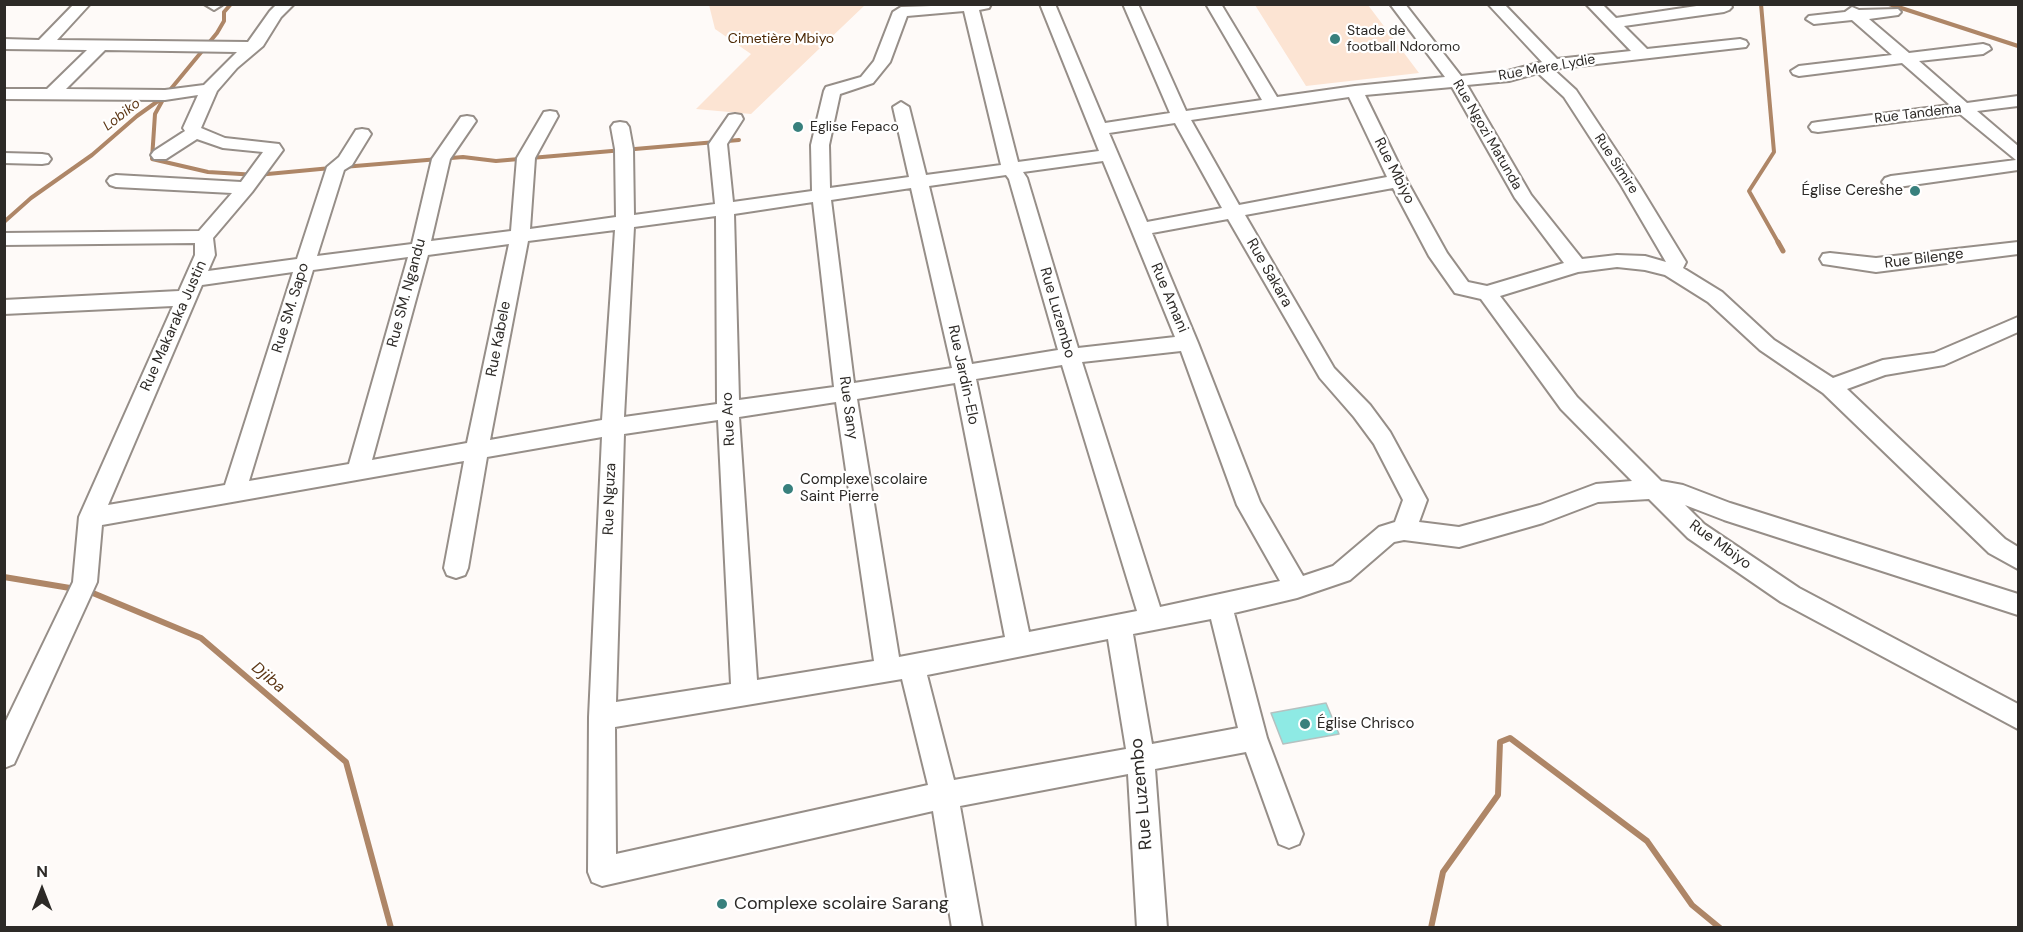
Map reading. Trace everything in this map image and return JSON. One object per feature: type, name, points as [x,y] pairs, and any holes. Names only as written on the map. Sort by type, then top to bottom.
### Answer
[{"type":"street","points":[[43,45],[83,4]]},
{"type":"street","points":[[4,239],[204,237],[246,188],[274,150],[273,148],[223,143],[195,133],[192,128],[209,88],[253,47],[275,14],[287,4]]},
{"type":"street","name":"Rue Amani","points":[[1047,4],[1188,343],[1249,505],[1297,588]]},
{"type":"street","name":"Rue Sakara","points":[[1130,4],[1181,118],[1234,213],[1327,374],[1362,411],[1382,438],[1415,500],[1404,530]]},
{"type":"street","points":[[1213,4],[1273,104]]},
{"type":"street","name":"Rue Ngozi Matunda","points":[[1397,4],[1456,80],[1524,198],[1576,266]]},
{"type":"street","name":"Rue Simire","points":[[1496,4],[1570,94],[1630,185],[1676,262],[1672,270]]},
{"type":"street","points":[[1593,4],[1643,54]]},
{"type":"street","points":[[898,8],[975,5]]},
{"type":"street","name":"Rue Luzembo","points":[[975,5],[1011,169],[1018,178],[1070,356],[1152,620]]},
{"type":"street","points":[[1613,23],[1724,7]]},
{"type":"street","name":"Rue Sany","points":[[898,8],[882,62],[867,80],[832,91],[822,139],[821,196],[845,393],[900,668],[944,795],[967,927]]},
{"type":"street","points":[[1814,19],[1893,12]]},
{"type":"street","points":[[1854,14],[2019,155]]},
{"type":"street","points":[[4,44],[253,47]]},
{"type":"street","name":"Rue Mere Lydie","points":[[1099,129],[1355,91],[1509,76],[1547,65],[1740,44]]},
{"type":"street","points":[[51,94],[100,46]]},
{"type":"street","points":[[1799,71],[1983,49]]},
{"type":"street","points":[[4,94],[165,95],[209,88]]},
{"type":"street","name":"Rue Mbiyo","points":[[1355,91],[1398,181],[1439,256],[1462,288],[1487,293],[1569,403],[1696,531],[1790,595],[2019,717]]},
{"type":"street","name":"Rue Tandema","points":[[1818,128],[2019,101]]},
{"type":"street","name":"Rue Jardin-Elo","points":[[901,107],[964,373],[1019,646]]},
{"type":"street","name":"Rue Kabele","points":[[456,568],[477,449],[520,235],[526,158],[550,116]]},
{"type":"street","name":"Rue Aro","points":[[735,119],[720,140],[725,209],[728,410],[745,693]]},
{"type":"street","name":"Rue SM. Ngandu","points":[[358,471],[420,249],[441,159],[467,121]]},
{"type":"street","name":"Rue Nguza","points":[[620,127],[624,149],[625,222],[613,427],[602,717],[602,872],[944,795]]},
{"type":"street","points":[[160,154],[195,133]]},
{"type":"street","name":"Rue SM. Sapo","points":[[234,491],[336,167],[346,161],[362,134]]},
{"type":"street","points":[[4,307],[190,289],[304,264],[821,196],[1108,155]]},
{"type":"street","points":[[4,158],[42,159]]},
{"type":"street","points":[[1891,182],[2019,165]]},
{"type":"street","points":[[116,181],[246,188]]},
{"type":"street","points":[[1140,229],[1398,181]]},
{"type":"street","name":"Rue Makaraka Justin","points":[[4,755],[81,592],[91,517],[205,255],[204,237]]},
{"type":"street","name":"Rue Bilenge","points":[[1830,259],[1876,265],[2019,248]]},
{"type":"street","points":[[1487,293],[1576,266],[1617,261],[1645,263],[1672,270],[1715,297],[1767,345],[1831,387],[1997,546],[2019,559]]},
{"type":"street","points":[[1831,387],[1883,368],[1937,360],[2019,324]]},
{"type":"street","points":[[91,517],[613,427],[845,393],[1070,356],[1188,343]]},
{"type":"street","points":[[602,717],[900,668],[1220,606],[1297,588],[1341,573],[1387,534],[1404,530],[1459,537],[1489,527],[1544,514],[1596,493],[1655,489],[1683,494],[1724,511],[2019,604]]},
{"type":"street","points":[[1220,606],[1254,738],[1289,834]]},
{"type":"street","name":"Rue Luzembo","points":[[1119,626],[1141,759],[1152,927]]},
{"type":"street","points":[[944,795],[1254,738]]},
{"type":"green space","name":"Cimetière Mbiyo","points":[[709,4],[865,5],[751,114],[696,109],[751,54],[715,29]]},
{"type":"green space","name":"Stade de football Ndoromo","points":[[1255,5],[1368,5],[1419,73],[1306,86]]},
{"type":"building","name":"Église Chrisco","points":[[1326,703],[1339,734],[1283,744],[1271,713]]},
{"type":"waterway","name":"Lobiko","points":[[165,96],[217,33],[224,21],[224,12],[231,4]]},
{"type":"waterway","points":[[1761,4],[1774,152],[1749,191],[1779,244]]},
{"type":"waterway","points":[[1889,4],[2018,46]]},
{"type":"waterway","name":"Lobiko","points":[[4,222],[31,198],[92,155],[137,116],[165,96]]},
{"type":"waterway","points":[[165,96],[155,114],[152,159],[208,172],[257,175],[331,168]]},
{"type":"waterway","points":[[343,167],[463,157],[496,161],[739,140]]},
{"type":"waterway","points":[[1778,242],[1783,251]]},
{"type":"waterway","name":"Djiba","points":[[4,577],[76,589]]},
{"type":"waterway","name":"Djiba","points":[[88,591],[201,638],[346,762],[391,928]]},
{"type":"waterway","points":[[1431,928],[1443,872],[1498,795],[1500,742],[1510,738],[1647,841],[1692,905],[1720,928]]},
{"type":"place","name":"Stade de football Ndoromo","points":[[1335,39]]},
{"type":"place","name":"Eglise Fepaco","points":[[798,127]]},
{"type":"place","name":"Église Cereshe","points":[[1915,191]]},
{"type":"place","name":"Complexe scolaire Saint Pierre","points":[[788,489]]},
{"type":"place","name":"Église Chrisco","points":[[1305,724]]},
{"type":"place","name":"Complexe scolaire Sarang","points":[[722,904]]}]
